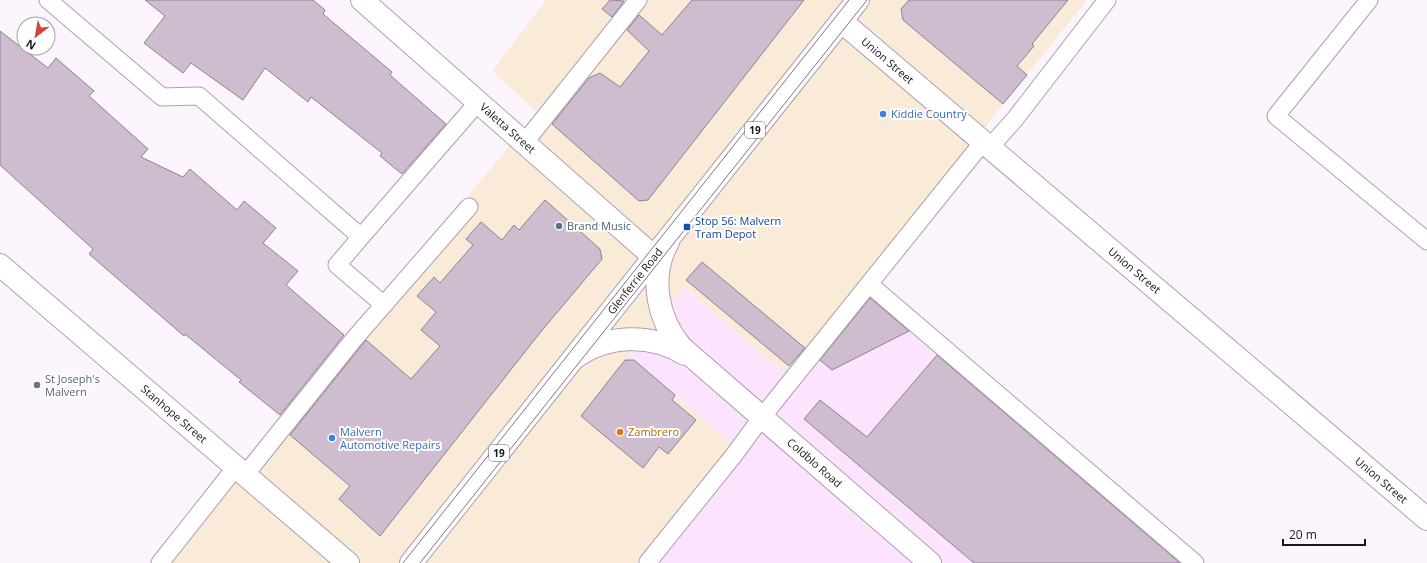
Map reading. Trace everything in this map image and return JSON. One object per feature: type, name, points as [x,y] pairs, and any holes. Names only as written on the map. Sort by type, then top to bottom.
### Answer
[{"type":"street","name":"Valetta Street","points":[[362,0],[654,256]]},
{"type":"street","name":"Glenferrie Road","points":[[411,563],[858,0]]},
{"type":"street","name":"Union Street","points":[[841,21],[1427,519]]},
{"type":"street","name":"Coldblo Road","points":[[673,234],[664,248],[657,276],[658,298],[674,339],[698,363],[930,563]]},
{"type":"street","name":"Stanhope Street","points":[[0,265],[348,563]]},
{"type":"street","name":"Coldblo Road","points":[[572,360],[596,345],[628,339],[649,341],[669,346],[698,363]]},
{"type":"lane","points":[[48,0],[162,97],[199,96],[361,237]]},
{"type":"lane","points":[[525,142],[638,0]]},
{"type":"lane","points":[[650,563],[648,562],[869,284],[987,144],[1015,119],[1107,0]]},
{"type":"lane","points":[[1369,0],[1276,116],[1427,241]]},
{"type":"lane","points":[[384,305],[337,264],[479,101]]},
{"type":"lane","points":[[160,563],[469,207]]},
{"type":"lane","points":[[869,284],[1195,563]]},
{"type":"shaded area","points":[[546,0],[1087,0],[1003,104],[961,160],[785,374],[684,287],[625,360],[634,360],[733,445],[637,563],[168,563],[537,112],[492,71]]},
{"type":"shaded area","points":[[684,287],[785,374],[808,371],[865,298],[874,300],[1184,563],[660,563],[659,559],[733,445],[634,360],[625,360]]},
{"type":"building","points":[[145,0],[313,0],[325,10],[323,14],[392,72],[390,75],[446,124],[402,174],[380,156],[382,153],[311,97],[308,102],[265,68],[243,100],[191,63],[183,73],[144,43],[165,16]]},
{"type":"building","points":[[610,0],[624,1],[612,17],[602,9]]},
{"type":"building","points":[[692,0],[804,0],[648,200],[639,201],[552,124],[589,78],[600,73],[620,87],[649,51],[627,30],[639,15],[662,35]]},
{"type":"building","points":[[909,0],[1068,0],[1032,44],[1034,46],[1017,66],[1027,75],[1003,104],[903,20],[901,9]]},
{"type":"building","points":[[0,31],[16,43],[16,56],[32,56],[48,68],[56,58],[94,91],[89,96],[148,149],[141,157],[183,177],[190,169],[237,210],[244,201],[276,228],[263,243],[298,271],[286,285],[344,335],[280,415],[239,382],[241,380],[185,334],[184,336],[89,254],[93,249],[0,165]]},
{"type":"building","points":[[545,200],[600,249],[602,259],[539,334],[380,536],[339,499],[350,486],[290,435],[366,340],[411,379],[440,346],[421,330],[436,312],[417,296],[434,277],[440,283],[473,245],[466,239],[481,222],[502,240],[514,225],[519,230]]},
{"type":"building","points":[[702,262],[805,348],[789,366],[686,280]]},
{"type":"building","points":[[870,298],[909,331],[832,370],[820,360]]},
{"type":"building","points":[[937,355],[1180,563],[974,563],[804,419],[820,400],[867,437]]},
{"type":"building","points":[[625,360],[634,360],[675,395],[672,400],[696,420],[668,454],[659,447],[643,468],[581,416]]},
{"type":"tram line","points":[[403,563],[849,0]]},
{"type":"tram line","points":[[420,563],[867,0]]},
{"type":"place","name":"Kiddie Country","points":[[883,114]]},
{"type":"place","name":"Brand Music","points":[[559,226]]},
{"type":"place","name":"Stop 56: Malvern Tram Depot","points":[[687,227]]},
{"type":"place","name":"St Joseph's Malvern","points":[[37,385]]},
{"type":"place","name":"Zambrero","points":[[620,432]]},
{"type":"place","name":"Malvern Automotive Repairs","points":[[332,438]]}]
